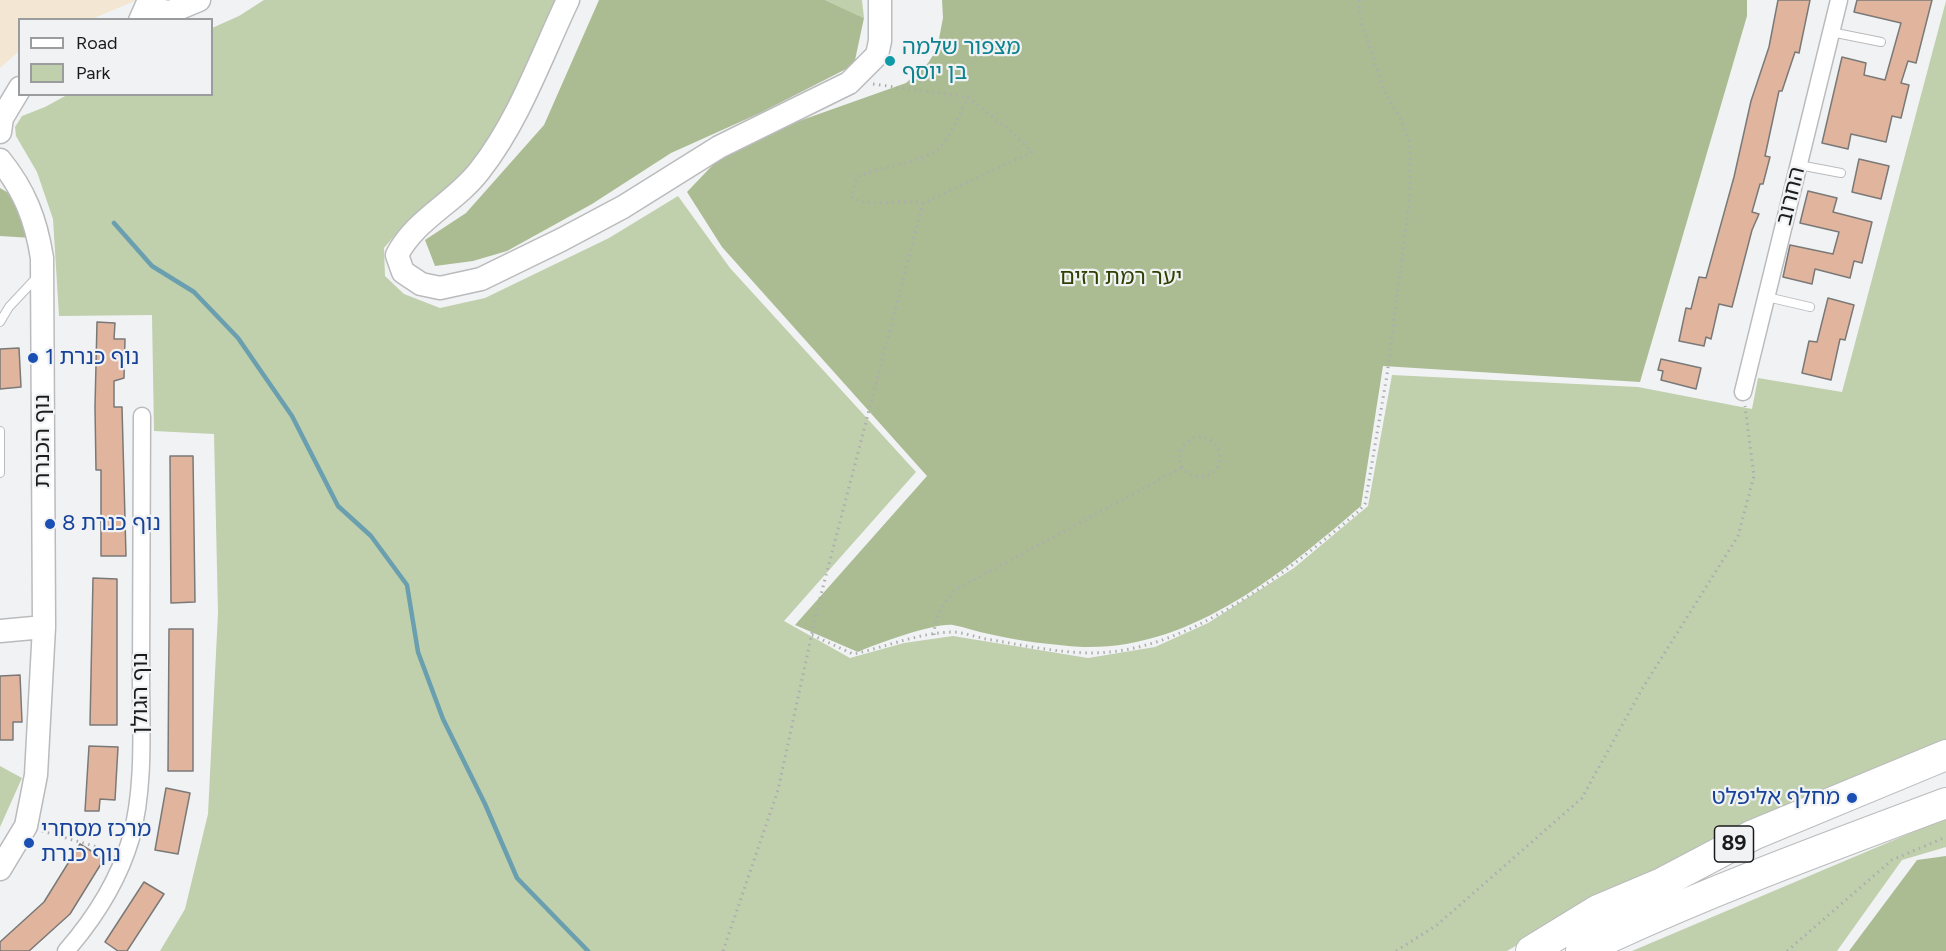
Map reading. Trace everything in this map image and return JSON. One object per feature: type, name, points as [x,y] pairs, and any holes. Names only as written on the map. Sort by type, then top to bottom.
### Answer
[{"type":"highway","name":"89","points":[[1532,951],[1598,910],[1662,883],[1753,835],[1946,755]]},
{"type":"highway","name":"89","points":[[1581,951],[1647,919],[1773,867],[1946,803]]},
{"type":"main road","points":[[146,12],[175,10],[199,0]]},
{"type":"main road","points":[[568,0],[520,105],[486,161],[465,187],[405,239],[397,255],[403,272],[421,284],[440,288],[482,279],[623,207],[719,147],[849,83],[877,55],[880,40],[880,0]]},
{"type":"main road","points":[[0,98],[18,88]]},
{"type":"main road","points":[[0,133],[7,107],[18,90]]},
{"type":"main road","name":"נוף הכנרת","points":[[0,133],[5,169],[31,207],[37,226],[42,272],[44,627],[36,775],[26,826],[0,869]]},
{"type":"main road","points":[[0,631],[44,627]]},
{"type":"street","name":"החרוב","points":[[1743,392],[1839,0]]},
{"type":"street","name":"נוף הגולן","points":[[66,951],[90,919],[125,855],[131,836],[139,785],[142,416]]},
{"type":"lane","points":[[1832,32],[1881,42]]},
{"type":"lane","points":[[1799,165],[1841,173]]},
{"type":"lane","points":[[0,322],[9,307],[42,272]]},
{"type":"lane","points":[[1767,297],[1810,307]]},
{"type":"lane","points":[[0,431],[0,473]]},
{"type":"path","points":[[812,635],[853,654],[916,637],[956,632],[1027,646],[1095,653],[1130,648],[1170,637],[1206,620],[1275,578],[1323,541],[1365,504],[1387,375],[1410,195],[1410,144],[1400,117],[1385,93],[1360,18],[1359,0]]},
{"type":"path","points":[[849,83],[900,86],[968,97],[1008,129],[1032,152],[923,203],[912,201],[861,202],[851,197],[857,177],[874,169],[910,162],[939,149],[968,97]]},
{"type":"path","points":[[723,951],[778,790],[812,635],[923,203]]},
{"type":"path","points":[[1396,951],[1437,925],[1582,798],[1642,689],[1738,536],[1754,476],[1743,392]]},
{"type":"path","points":[[1200,436],[1212,440],[1217,445],[1219,465],[1210,475],[1196,477],[1183,467],[1180,452],[1187,441],[1200,436]]},
{"type":"path","points":[[934,635],[935,622],[942,605],[957,589],[1183,467]]},
{"type":"path","points":[[26,826],[125,855]]},
{"type":"path","points":[[1787,951],[1892,860],[1946,837]]},
{"type":"shaded area","points":[[0,0],[137,0],[94,18],[18,18],[18,52],[0,68]]},
{"type":"green space","points":[[264,0],[556,0],[521,85],[500,127],[474,164],[384,248],[385,276],[404,294],[440,308],[485,298],[609,238],[678,196],[730,268],[916,472],[784,621],[850,658],[904,643],[953,636],[1088,658],[1155,647],[1208,623],[1294,568],[1368,506],[1392,375],[1638,387],[1752,409],[1758,378],[1842,392],[1946,1],[1946,744],[1615,887],[1507,951],[160,951],[185,909],[208,814],[218,613],[214,434],[154,431],[152,315],[59,316],[53,219],[37,172],[16,136],[15,127],[22,116],[65,96],[213,96],[213,28],[239,16]]},
{"type":"green space","points":[[599,0],[825,0],[864,18],[854,65],[760,113],[671,153],[592,204],[507,251],[473,261],[435,266],[425,240],[466,213],[544,125]]},
{"type":"green space","points":[[825,0],[862,0],[864,18]]},
{"type":"green space","name":"יער רמת רזים","points":[[942,0],[1747,0],[1747,16],[1640,382],[1383,366],[1361,506],[1300,556],[1234,602],[1198,621],[1161,636],[1123,645],[1083,647],[1047,644],[944,625],[891,639],[858,652],[795,625],[927,476],[722,247],[687,192],[726,151],[757,136],[906,83],[928,63],[937,49],[943,18]]},
{"type":"green space","points":[[0,188],[19,199],[32,238],[0,236]]},
{"type":"green space","points":[[0,766],[22,778],[0,827]]},
{"type":"green space","points":[[1946,818],[1946,847],[1902,860],[1837,951],[1632,951]]},
{"type":"green space","points":[[1946,856],[1946,951],[1849,951],[1917,860]]},
{"type":"building","points":[[1778,0],[1810,0],[1799,53],[1795,52],[1782,91],[1779,91],[1765,156],[1770,157],[1752,212],[1759,214],[1752,230],[1732,307],[1719,304],[1711,339],[1706,337],[1704,346],[1679,341],[1686,308],[1691,309],[1699,277],[1706,278],[1734,177],[1751,101],[1769,47]]},
{"type":"building","points":[[1857,0],[1932,0],[1916,63],[1908,61],[1901,83],[1909,85],[1901,118],[1892,116],[1886,142],[1851,134],[1848,149],[1822,143],[1842,57],[1866,63],[1864,75],[1885,80],[1901,23],[1854,12]]},
{"type":"building","points":[[1859,159],[1889,166],[1881,199],[1852,192]]},
{"type":"building","points":[[1808,191],[1837,198],[1833,212],[1872,222],[1862,263],[1854,261],[1850,278],[1815,269],[1812,284],[1783,277],[1790,245],[1833,254],[1839,232],[1800,223]]},
{"type":"building","points":[[1828,298],[1854,305],[1845,340],[1840,339],[1831,380],[1802,373],[1809,341],[1817,342]]},
{"type":"building","points":[[97,322],[115,323],[114,339],[125,339],[124,378],[114,381],[114,407],[122,407],[126,556],[101,556],[101,470],[96,470]]},
{"type":"building","points":[[19,348],[21,387],[0,389],[0,349]]},
{"type":"building","points":[[1661,359],[1701,368],[1696,389],[1661,380],[1663,371],[1658,370]]},
{"type":"building","points":[[170,456],[193,456],[195,602],[171,603]]},
{"type":"building","points":[[93,578],[117,579],[117,725],[90,725]]},
{"type":"building","points":[[169,629],[193,629],[193,771],[168,771]]},
{"type":"building","points":[[20,675],[22,722],[13,722],[13,740],[0,740],[0,676]]},
{"type":"building","points":[[89,746],[118,747],[115,800],[100,799],[99,811],[85,811]]},
{"type":"building","points":[[166,788],[190,793],[178,854],[155,850]]},
{"type":"building","points":[[80,844],[104,859],[70,914],[29,951],[0,951],[0,942],[44,902]]},
{"type":"building","points":[[144,882],[164,894],[127,951],[118,951],[105,942]]},
{"type":"waterway","points":[[114,223],[152,266],[194,292],[238,338],[292,416],[338,506],[371,536],[407,585],[418,652],[443,719],[485,804],[517,878],[588,951]]},
{"type":"place","name":"מצפור שלמה בן יוסף","points":[[890,61]]},
{"type":"place","name":"נוף כנרת 1","points":[[33,358]]},
{"type":"place","name":"נוף כנרת 8","points":[[50,524]]},
{"type":"place","name":"מחלף אליפלט","points":[[1852,798]]},
{"type":"place","name":"מרכז מסחרי נוף כנרת","points":[[29,843]]}]
